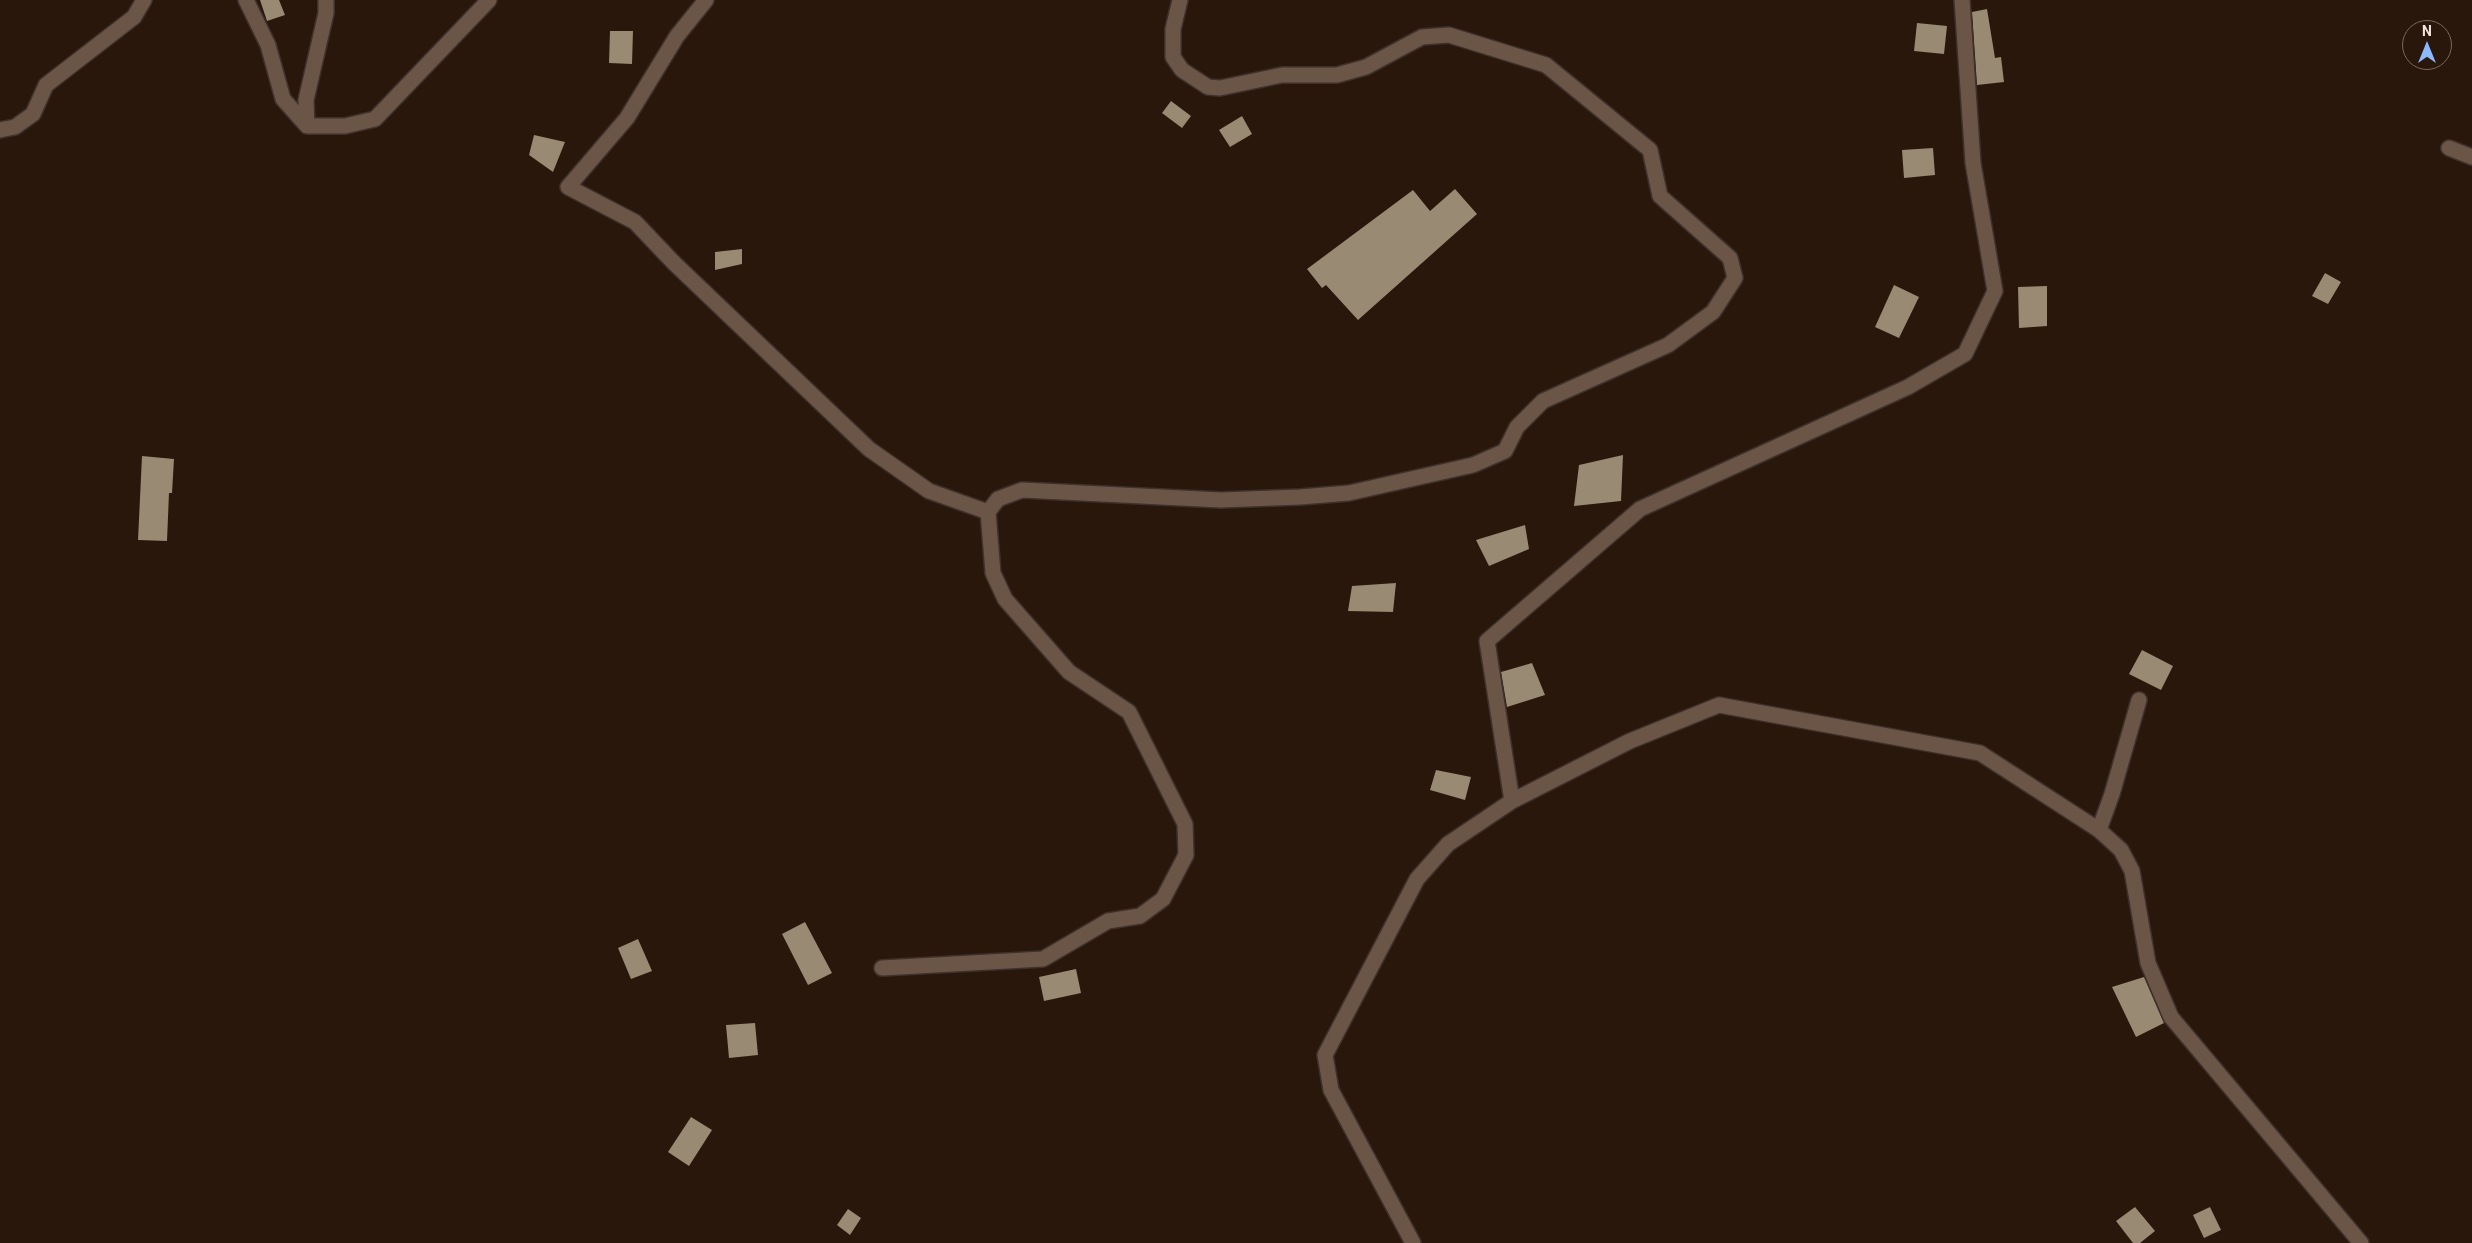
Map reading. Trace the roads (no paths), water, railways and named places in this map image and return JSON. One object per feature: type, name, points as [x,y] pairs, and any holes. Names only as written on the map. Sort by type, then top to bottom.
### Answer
[{"type":"street","points":[[134,17],[138,0]]},
{"type":"street","points":[[0,130],[15,127],[33,114],[46,85],[134,17],[144,0]]},
{"type":"street","points":[[246,0],[268,45],[283,99],[307,126],[345,126],[374,119],[489,0]]},
{"type":"street","points":[[307,126],[306,100],[326,13],[326,0]]},
{"type":"street","points":[[706,0],[677,36],[627,118],[568,187],[635,222],[674,264],[869,449],[929,491],[988,512]]},
{"type":"street","points":[[882,968],[1043,959],[1108,921],[1140,916],[1163,899],[1186,855],[1185,824],[1129,712],[1069,672],[1005,598],[993,573],[988,512],[998,499],[1022,490],[1221,500],[1300,497],[1348,493],[1473,464],[1505,452],[1518,427],[1543,402],[1668,345],[1713,312],[1735,278],[1730,258],[1660,196],[1650,150],[1546,65],[1449,35],[1422,37],[1366,67],[1337,75],[1282,75],[1220,88],[1208,87],[1182,70],[1173,57],[1173,29],[1180,0]]},
{"type":"street","points":[[1512,801],[1486,641],[1640,509],[1908,387],[1964,354],[1995,291],[1973,163],[1962,0]]},
{"type":"street","points":[[2449,148],[2472,157]]},
{"type":"street","points":[[2099,830],[2112,794],[2139,700]]},
{"type":"street","points":[[1413,1243],[1331,1090],[1325,1055],[1417,879],[1448,844],[1512,801],[1630,741],[1719,705],[1980,753],[2099,830],[2121,850],[2132,871],[2148,963],[2171,1017],[2361,1243]]}]
